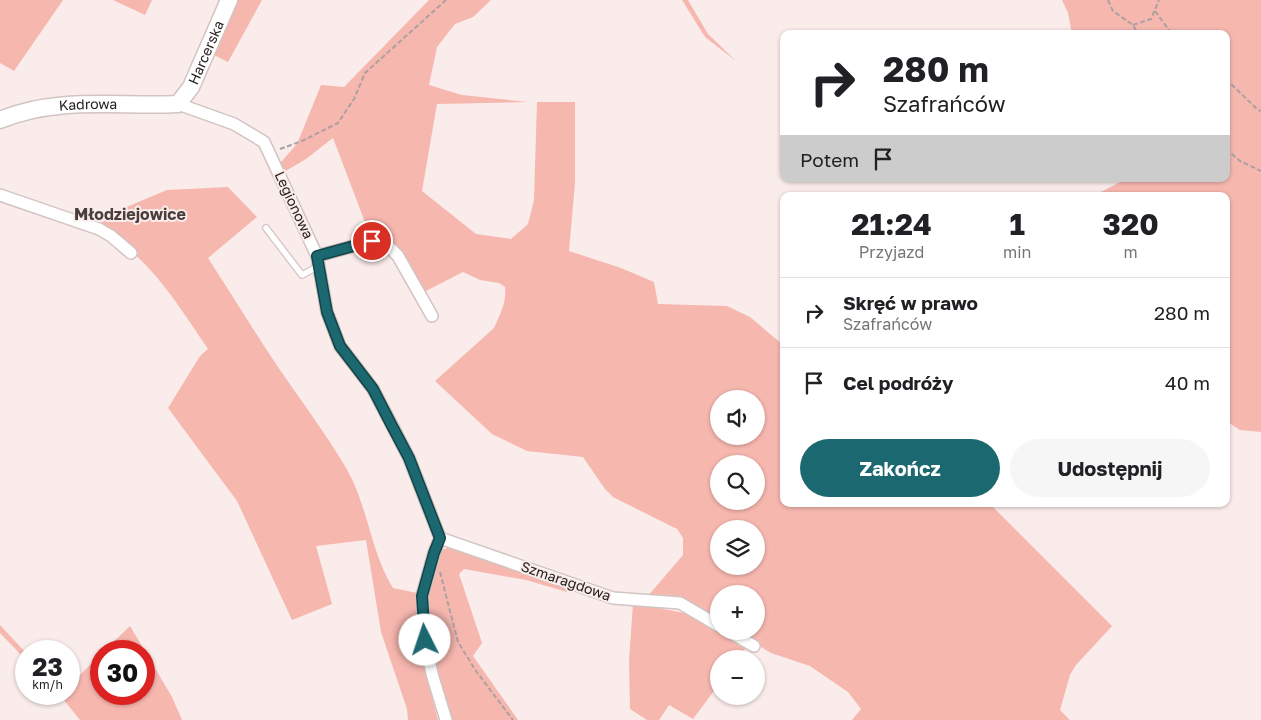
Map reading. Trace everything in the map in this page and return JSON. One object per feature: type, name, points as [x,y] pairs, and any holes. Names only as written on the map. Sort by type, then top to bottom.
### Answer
[{"type":"street","name":"Harcerska","points":[[178,104],[191,87],[228,0]]},
{"type":"street","name":"Kadrowa","points":[[0,120],[34,109],[90,103],[145,106],[178,104]]},
{"type":"street","name":"Legionowa","points":[[178,104],[234,124],[264,142],[318,261],[327,312],[340,346],[373,389],[409,458],[440,538]]},
{"type":"street","points":[[0,195],[99,229],[131,253]]},
{"type":"street","points":[[318,261],[372,241],[388,246],[398,256],[432,316]]},
{"type":"street","points":[[440,538],[422,596],[425,640],[432,674],[446,720]]},
{"type":"street","name":"Szmaragdowa","points":[[440,538],[613,598],[680,603],[710,621]]},
{"type":"street","points":[[744,640],[754,646]]},
{"type":"lane","points":[[266,228],[302,275],[318,261]]},
{"type":"path","points":[[270,153],[302,141],[338,123],[354,99],[365,73],[446,0]]},
{"type":"path","points":[[1108,0],[1113,11],[1133,25],[1136,30]]},
{"type":"path","points":[[1133,25],[1151,19],[1159,0]]},
{"type":"path","points":[[1155,11],[1169,30]]},
{"type":"path","points":[[1230,83],[1261,111]]},
{"type":"path","points":[[1230,152],[1240,161],[1261,171]]},
{"type":"path","points":[[434,553],[443,580],[458,642],[476,671],[513,720]]},
{"type":"shaded area","points":[[0,0],[63,0],[14,71],[0,63]]},
{"type":"shaded area","points":[[113,0],[152,0],[145,15]]},
{"type":"shaded area","points":[[238,0],[262,0],[228,62],[214,55]]},
{"type":"shaded area","points":[[429,0],[491,0],[473,17],[455,24],[437,47],[429,85],[462,95],[528,102],[437,104],[422,191],[476,234],[511,239],[528,224],[534,200],[537,102],[575,102],[575,183],[569,251],[621,268],[654,282],[658,304],[727,306],[750,317],[780,343],[780,507],[993,507],[1112,626],[1076,665],[1070,675],[1060,710],[1070,720],[852,720],[861,709],[848,692],[810,666],[771,653],[750,640],[765,640],[765,585],[710,585],[710,618],[647,597],[683,555],[683,538],[677,529],[613,497],[605,489],[583,457],[527,451],[492,434],[435,381],[494,328],[504,303],[505,287],[499,283],[480,280],[463,272],[424,292],[397,251],[386,239],[371,238],[333,138],[306,159],[284,172],[280,163],[297,144],[321,85],[344,87]]},
{"type":"shaded area","points":[[682,0],[688,0],[708,34],[736,61],[705,37]]},
{"type":"shaded area","points":[[1062,0],[1261,0],[1261,432],[1240,430],[1230,424],[1230,192],[1101,192],[1120,182],[1230,182],[1230,30],[1071,30],[1068,13]]},
{"type":"shaded area","points":[[228,187],[257,217],[208,258],[346,468],[359,497],[379,559],[393,588],[417,593],[421,653],[438,720],[408,720],[407,709],[381,632],[366,540],[316,546],[332,604],[292,620],[237,501],[168,408],[200,356],[208,349],[170,294],[150,269],[123,243],[98,225],[124,208],[167,190]]},
{"type":"shaded area","points":[[450,547],[569,586],[567,592],[526,580],[464,569],[459,574],[482,643],[473,656],[518,720],[449,720],[435,672],[425,608],[431,570],[441,550]]},
{"type":"shaded area","points":[[633,603],[689,614],[710,626],[710,640],[736,640],[747,646],[744,650],[710,650],[710,696],[693,719],[669,705],[659,720],[647,720],[630,709],[629,661]]},
{"type":"shaded area","points":[[0,625],[15,641],[15,649],[0,633]]},
{"type":"shaded area","points":[[130,626],[138,640],[115,640]]},
{"type":"shaded area","points":[[90,665],[90,705],[155,705],[155,668],[172,697],[182,720],[80,720],[68,705],[80,705],[80,675]]},
{"type":"district","name":"Młodziejowice","points":[[130,214]]},
{"type":"route","points":[[372,241],[317,256],[327,312],[340,346],[373,389],[409,458],[440,538],[422,596],[425,640]]}]
